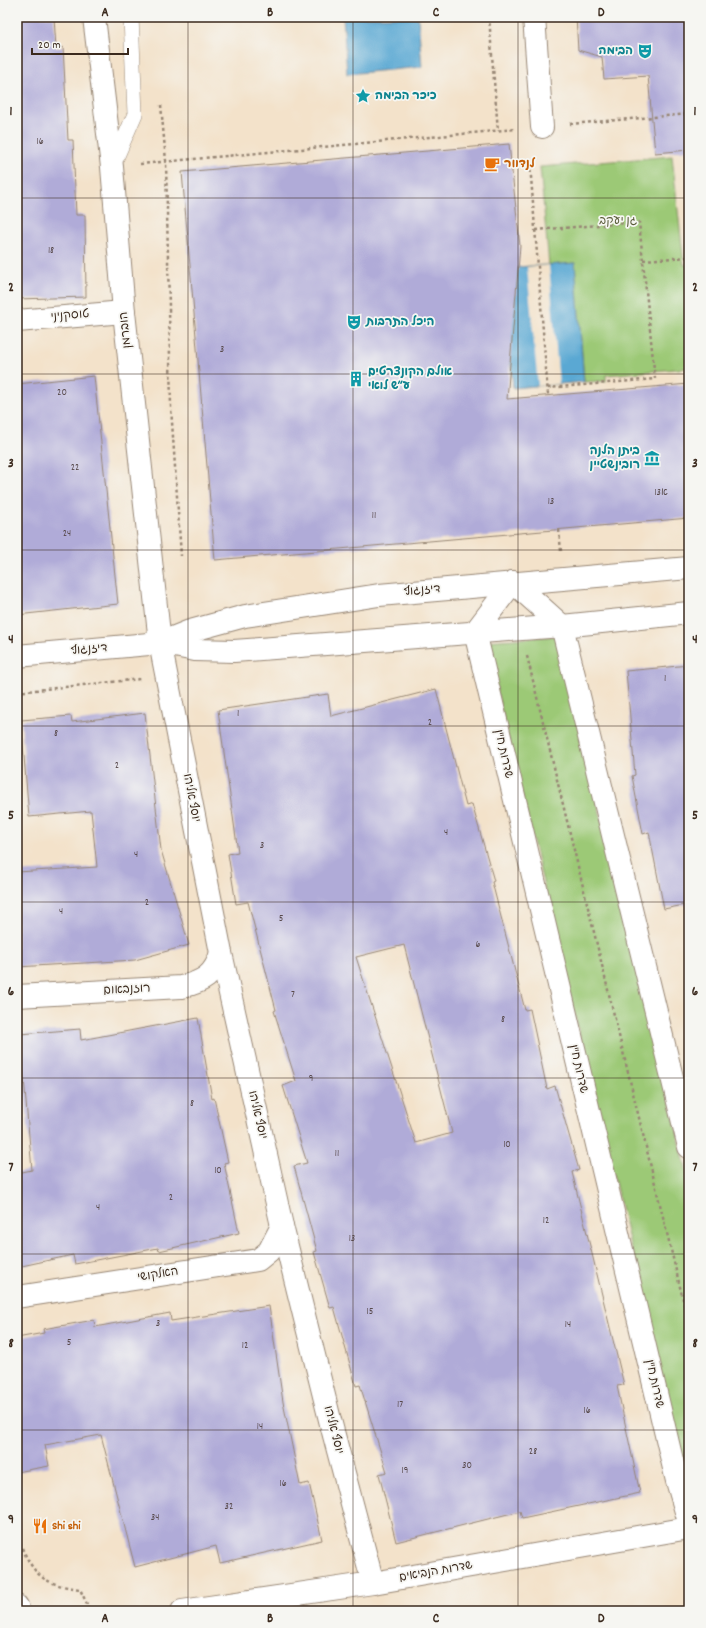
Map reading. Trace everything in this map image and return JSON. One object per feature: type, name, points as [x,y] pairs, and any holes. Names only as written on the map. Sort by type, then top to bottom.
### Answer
[{"type":"street","name":"הוברמן","points":[[94,17],[112,167],[124,312],[160,643]]},
{"type":"street","points":[[534,17],[542,127]]},
{"type":"street","name":"טוסקניני","points":[[17,321],[124,312]]},
{"type":"street","name":"דיזנגוף","points":[[160,643],[190,631],[246,616],[379,595],[513,582],[689,568]]},
{"type":"street","points":[[475,632],[513,582],[562,626],[689,1147]]},
{"type":"street","name":"דיזנגוף","points":[[17,656],[160,643],[195,650],[234,651],[562,626],[689,613]]},
{"type":"street","name":"שדרות ח\"ן","points":[[475,632],[675,1474],[689,1522]]},
{"type":"street","name":"יוסף אליהו","points":[[160,643],[222,953],[282,1226],[331,1424],[373,1583]]},
{"type":"street","name":"רוזנבאום","points":[[17,996],[180,987],[197,983],[207,978],[217,967],[222,953]]},
{"type":"street","name":"האלקושי","points":[[17,1297],[258,1260],[269,1251],[282,1226]]},
{"type":"street","name":"שדרות הנביאים","points":[[182,1611],[373,1583],[689,1528]]},
{"type":"street","points":[[17,1606],[19,1611]]},
{"type":"lane","points":[[112,167],[135,114],[131,17]]},
{"type":"path","points":[[489,17],[498,131]]},
{"type":"path","points":[[112,167],[689,114]]},
{"type":"path","points":[[165,147],[171,407],[181,562]]},
{"type":"path","points":[[530,164],[548,395]]},
{"type":"path","points":[[536,230],[639,222],[655,379],[548,388]]},
{"type":"path","points":[[643,260],[689,256]]},
{"type":"path","points":[[520,629],[689,1324]]},
{"type":"path","points":[[17,692],[166,676]]},
{"type":"path","points":[[17,1537],[28,1563],[43,1578],[58,1586],[80,1589],[90,1611]]},
{"type":"green space","name":"גן יעקב","points":[[672,156],[684,265],[689,265],[689,368],[606,375],[606,381],[584,382],[575,263],[549,265],[540,167]]},
{"type":"green space","points":[[557,636],[689,1181],[689,1490],[485,641]]},
{"type":"water","points":[[343,17],[418,17],[422,67],[347,74]]},
{"type":"water","points":[[575,263],[584,382],[513,388],[503,268]]},
{"type":"pier","points":[[549,265],[559,384],[538,386],[527,267]]},
{"type":"building","points":[[17,17],[54,17],[56,48],[63,47],[68,140],[73,140],[76,215],[85,215],[86,297],[17,299]]},
{"type":"building","name":"הבימה","points":[[576,17],[689,17],[689,150],[655,153],[648,76],[604,79],[602,57],[578,50]]},
{"type":"building","name":"היכל התרבות","points":[[509,144],[520,246],[507,399],[689,384],[689,518],[215,560],[182,172]]},
{"type":"building","points":[[94,376],[118,604],[17,615],[17,384]]},
{"type":"building","points":[[689,665],[689,904],[664,909],[649,832],[643,834],[632,776],[635,775],[626,671]]},
{"type":"building","points":[[436,689],[466,806],[472,804],[494,881],[492,882],[525,1010],[530,1009],[547,1089],[555,1086],[579,1170],[572,1172],[624,1385],[617,1386],[640,1493],[522,1518],[520,1511],[396,1542],[379,1474],[387,1472],[360,1385],[356,1386],[334,1307],[330,1308],[314,1252],[317,1251],[294,1166],[307,1163],[283,1086],[296,1081],[274,1011],[276,1010],[248,902],[236,904],[228,854],[238,852],[218,710],[328,694],[331,716]],"holes":[[[404,945],[452,1133],[416,1143],[356,957]]]},
{"type":"building","points":[[145,713],[161,850],[189,945],[135,960],[17,967],[17,872],[97,867],[91,811],[29,817],[21,720],[71,716],[72,722]]},
{"type":"building","points":[[198,1018],[212,1099],[214,1098],[228,1162],[224,1163],[239,1233],[159,1251],[158,1248],[75,1264],[73,1255],[17,1267],[17,1173],[32,1170],[20,1034],[80,1029],[81,1040]]},
{"type":"building","points":[[269,1306],[283,1402],[300,1485],[309,1483],[322,1540],[220,1563],[216,1546],[135,1567],[101,1435],[45,1445],[49,1466],[17,1472],[17,1338],[44,1333],[43,1329],[94,1320],[95,1327],[170,1313],[171,1321]]},
{"type":"place","name":"הבימה","points":[[645,51]]},
{"type":"place","name":"כיכר הבימה","points":[[363,96]]},
{"type":"place","name":"לנדוור","points":[[492,164]]},
{"type":"place","name":"היכל התרבות","points":[[354,322]]},
{"type":"place","name":"אולם הקונצרטים ע״ש לואי","points":[[356,379]]},
{"type":"place","name":"ביתן הלנה רובינשטיין","points":[[652,458]]},
{"type":"place","name":"Shi shi","points":[[40,1526]]}]
